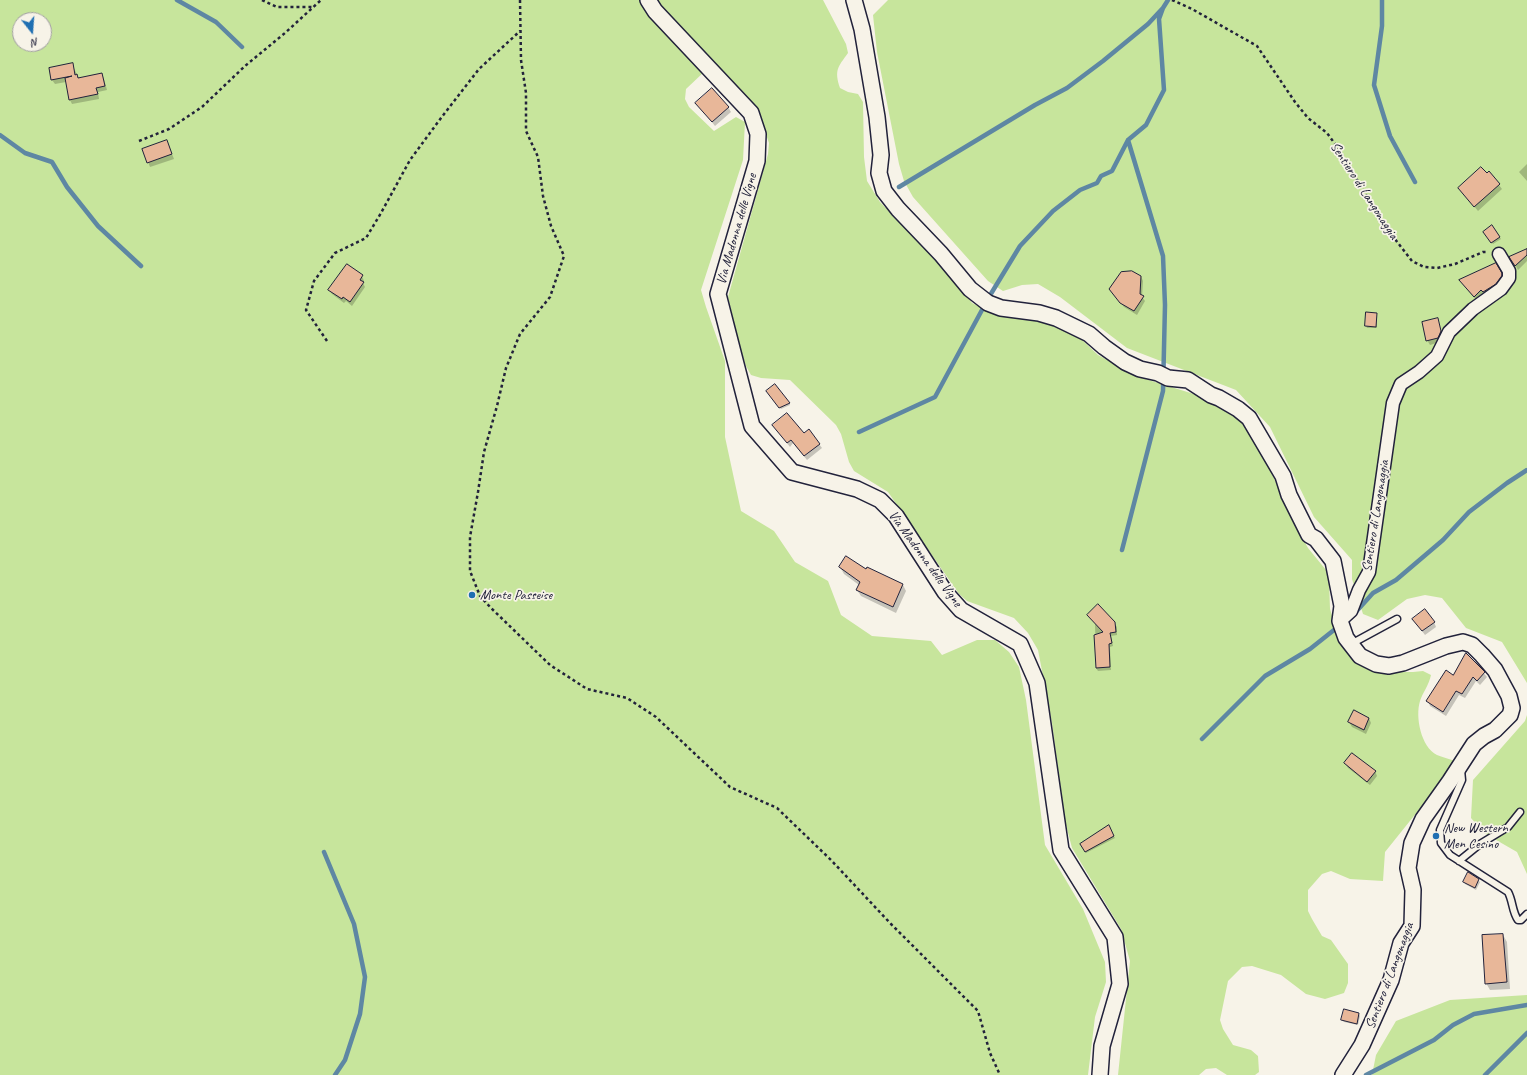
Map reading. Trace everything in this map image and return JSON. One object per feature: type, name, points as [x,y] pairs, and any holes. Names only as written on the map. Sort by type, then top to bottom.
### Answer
[{"type":"street","name":"Via Madonna delle Vigne","points":[[648,0],[655,11],[752,113],[758,134],[757,161],[718,294],[752,426],[792,472],[857,489],[880,500],[896,516],[945,592],[961,610],[1020,644],[1037,683],[1062,850],[1115,937],[1120,984],[1102,1046],[1100,1075]]},
{"type":"street","points":[[854,0],[862,30],[877,117],[881,155],[879,173],[884,191],[898,209],[955,269],[970,289],[988,303],[1001,308],[1039,312],[1056,318],[1089,334],[1125,362],[1140,369],[1158,373],[1168,378],[1188,380],[1211,395],[1238,409],[1250,418],[1283,476],[1289,495],[1309,534],[1316,539],[1333,561],[1342,606],[1340,621]]},
{"type":"street","name":"Sentiero di Langonaggia","points":[[1343,1075],[1362,1045],[1391,980],[1402,943],[1412,926],[1413,890],[1408,868],[1412,844],[1423,819],[1474,744],[1505,721],[1512,708],[1508,696],[1494,670],[1472,645],[1463,642],[1446,646],[1403,663],[1389,666],[1376,664],[1360,656],[1346,638],[1340,621],[1351,611],[1359,590],[1370,572],[1393,403],[1401,384],[1419,372],[1437,356],[1449,332],[1473,309],[1501,289],[1509,278],[1509,272],[1499,254]]},
{"type":"lane","points":[[1351,644],[1397,619]]},
{"type":"lane","points":[[1460,766],[1462,780],[1440,830],[1442,843],[1450,855],[1508,892],[1511,897],[1515,916],[1518,920],[1521,920],[1527,914]]},
{"type":"lane","points":[[1459,861],[1480,844],[1508,827],[1520,812]]},
{"type":"path","points":[[262,0],[277,7],[314,7]]},
{"type":"path","points":[[139,141],[169,129],[202,107],[245,66],[284,34],[321,0]]},
{"type":"path","points":[[520,0],[521,60],[526,94],[526,130],[538,157],[543,196],[551,226],[564,256],[550,297],[520,334],[506,368],[484,452],[470,537],[470,571],[480,596],[550,665],[587,689],[627,698],[656,716],[730,787],[777,808],[831,860],[891,924],[978,1011],[990,1053],[1000,1075]]},
{"type":"path","name":"Sentiero di Langonaggia","points":[[1172,0],[1192,9],[1257,46],[1295,102],[1308,118],[1327,133],[1338,148],[1384,225],[1412,261],[1424,267],[1437,268],[1455,264],[1483,252],[1499,254]]},
{"type":"path","points":[[327,342],[306,310],[314,280],[335,253],[366,238],[410,160],[432,130],[479,69],[520,31]]},
{"type":"green space","points":[[0,0],[642,0],[704,72],[686,89],[685,99],[689,107],[714,131],[736,117],[745,122],[743,160],[701,290],[725,361],[725,437],[741,511],[774,531],[795,562],[828,581],[841,615],[872,636],[931,641],[942,655],[977,640],[995,640],[1009,652],[1019,667],[1026,700],[1045,845],[1083,909],[1105,962],[1106,982],[1095,1017],[1088,1075],[0,1075]]},
{"type":"green space","points":[[656,0],[823,0],[846,44],[848,53],[837,73],[840,88],[848,92],[858,94],[863,102],[864,157],[867,181],[880,202],[956,281],[972,303],[998,315],[1036,319],[1077,335],[1098,355],[1139,377],[1197,395],[1234,413],[1250,430],[1266,460],[1290,515],[1308,548],[1326,570],[1329,579],[1330,609],[1338,635],[1383,672],[1423,671],[1431,675],[1420,701],[1418,715],[1419,723],[1423,739],[1431,751],[1437,755],[1455,761],[1450,771],[1385,852],[1383,881],[1350,879],[1331,871],[1322,874],[1308,890],[1308,911],[1312,919],[1322,936],[1331,940],[1348,964],[1348,983],[1344,993],[1325,999],[1306,994],[1281,975],[1252,966],[1242,967],[1228,981],[1220,1020],[1223,1029],[1233,1045],[1251,1050],[1258,1056],[1259,1072],[1255,1075],[1227,1075],[1216,1068],[1206,1069],[1199,1075],[1118,1075],[1130,961],[1121,929],[1072,848],[1065,821],[1052,723],[1038,650],[1028,633],[1014,618],[967,601],[959,594],[888,492],[854,471],[849,462],[841,434],[836,425],[790,380],[761,378],[751,375],[746,366],[740,347],[728,297],[768,154],[769,143],[756,106]]},
{"type":"green space","points":[[888,0],[1527,0],[1527,683],[1502,642],[1466,628],[1442,598],[1425,595],[1407,599],[1378,620],[1363,614],[1352,579],[1352,560],[1314,517],[1270,427],[1236,390],[1127,348],[1060,297],[1038,284],[1022,285],[1003,291],[988,281],[913,197],[904,181],[899,164],[877,52],[873,15]]},
{"type":"green space","points":[[1527,715],[1527,874],[1517,852],[1484,833],[1471,818],[1473,780],[1525,721]]},
{"type":"green space","points":[[1527,995],[1527,1075],[1372,1075],[1376,1055],[1396,1021],[1450,1000]]},
{"type":"building","points":[[73,63],[75,75],[77,74],[78,78],[102,73],[105,86],[96,88],[98,94],[69,100],[65,78],[72,76],[51,80],[49,68]]},
{"type":"building","points":[[712,88],[729,107],[712,122],[695,103]]},
{"type":"building","points":[[167,140],[172,154],[147,163],[142,149]]},
{"type":"building","points":[[1481,167],[1487,173],[1489,171],[1500,184],[1474,207],[1458,188]]},
{"type":"building","points":[[1492,225],[1500,237],[1491,243],[1483,232]]},
{"type":"building","points":[[1527,249],[1527,255],[1515,266],[1509,257]]},
{"type":"building","points":[[1496,263],[1502,273],[1502,276],[1496,284],[1483,292],[1481,290],[1474,297],[1459,280]]},
{"type":"building","points":[[347,264],[363,275],[360,280],[364,282],[350,302],[328,290]]},
{"type":"building","points":[[1132,271],[1141,276],[1140,294],[1144,296],[1134,311],[1120,303],[1109,289],[1121,272]]},
{"type":"building","points":[[1366,312],[1377,313],[1376,327],[1365,326]]},
{"type":"building","points":[[1438,318],[1441,331],[1438,338],[1426,341],[1422,322]]},
{"type":"building","points":[[775,384],[790,403],[779,408],[766,391]]},
{"type":"building","points":[[787,413],[804,433],[809,429],[820,444],[804,456],[791,440],[787,443],[772,425]]},
{"type":"building","points":[[846,556],[866,569],[867,567],[903,584],[893,607],[856,590],[860,582],[839,567]]},
{"type":"building","points":[[1098,604],[1115,622],[1116,632],[1110,633],[1112,643],[1109,644],[1110,667],[1096,668],[1094,635],[1103,632],[1087,615]]},
{"type":"building","points":[[1425,609],[1435,622],[1422,631],[1412,619]]},
{"type":"building","points":[[1466,653],[1485,672],[1477,681],[1473,677],[1462,694],[1456,691],[1443,712],[1426,701],[1446,670],[1453,675]]},
{"type":"building","points":[[1354,710],[1369,718],[1364,730],[1348,722]]},
{"type":"building","points":[[1352,753],[1376,771],[1367,782],[1344,763]]},
{"type":"building","points":[[1109,825],[1114,836],[1085,852],[1080,844]]},
{"type":"building","points":[[1468,872],[1479,879],[1475,888],[1463,882]]},
{"type":"building","points":[[1503,934],[1507,982],[1485,984],[1482,935]]},
{"type":"building","points":[[1344,1009],[1359,1013],[1357,1024],[1341,1020]]},
{"type":"waterway","points":[[177,0],[216,22],[242,47]]},
{"type":"waterway","points":[[859,432],[935,397],[989,297],[1020,246],[1053,211],[1080,190],[1097,183],[1101,176],[1112,171],[1128,140],[1146,125],[1164,90],[1159,19],[1168,0]]},
{"type":"waterway","points":[[1382,0],[1382,26],[1374,85],[1390,136],[1415,182]]},
{"type":"waterway","points":[[899,187],[1035,105],[1067,88],[1148,24],[1162,9]]},
{"type":"waterway","points":[[0,135],[25,153],[52,162],[67,187],[98,226],[141,266]]},
{"type":"waterway","points":[[1122,550],[1163,391],[1165,305],[1163,256],[1128,140]]},
{"type":"waterway","points":[[1354,614],[1373,593],[1396,580],[1443,540],[1469,512],[1507,483],[1527,470]]},
{"type":"waterway","points":[[1202,739],[1265,676],[1310,649],[1339,626]]},
{"type":"waterway","points":[[324,852],[354,924],[365,977],[360,1014],[345,1060],[335,1075]]},
{"type":"waterway","points":[[1366,1075],[1434,1040],[1453,1025],[1474,1014],[1527,1005]]},
{"type":"waterway","points":[[1485,1075],[1527,1033]]},
{"type":"place","name":"Monte Passeise","points":[[472,595]]},
{"type":"place","name":"New Western Men Cesino","points":[[1436,836]]}]
